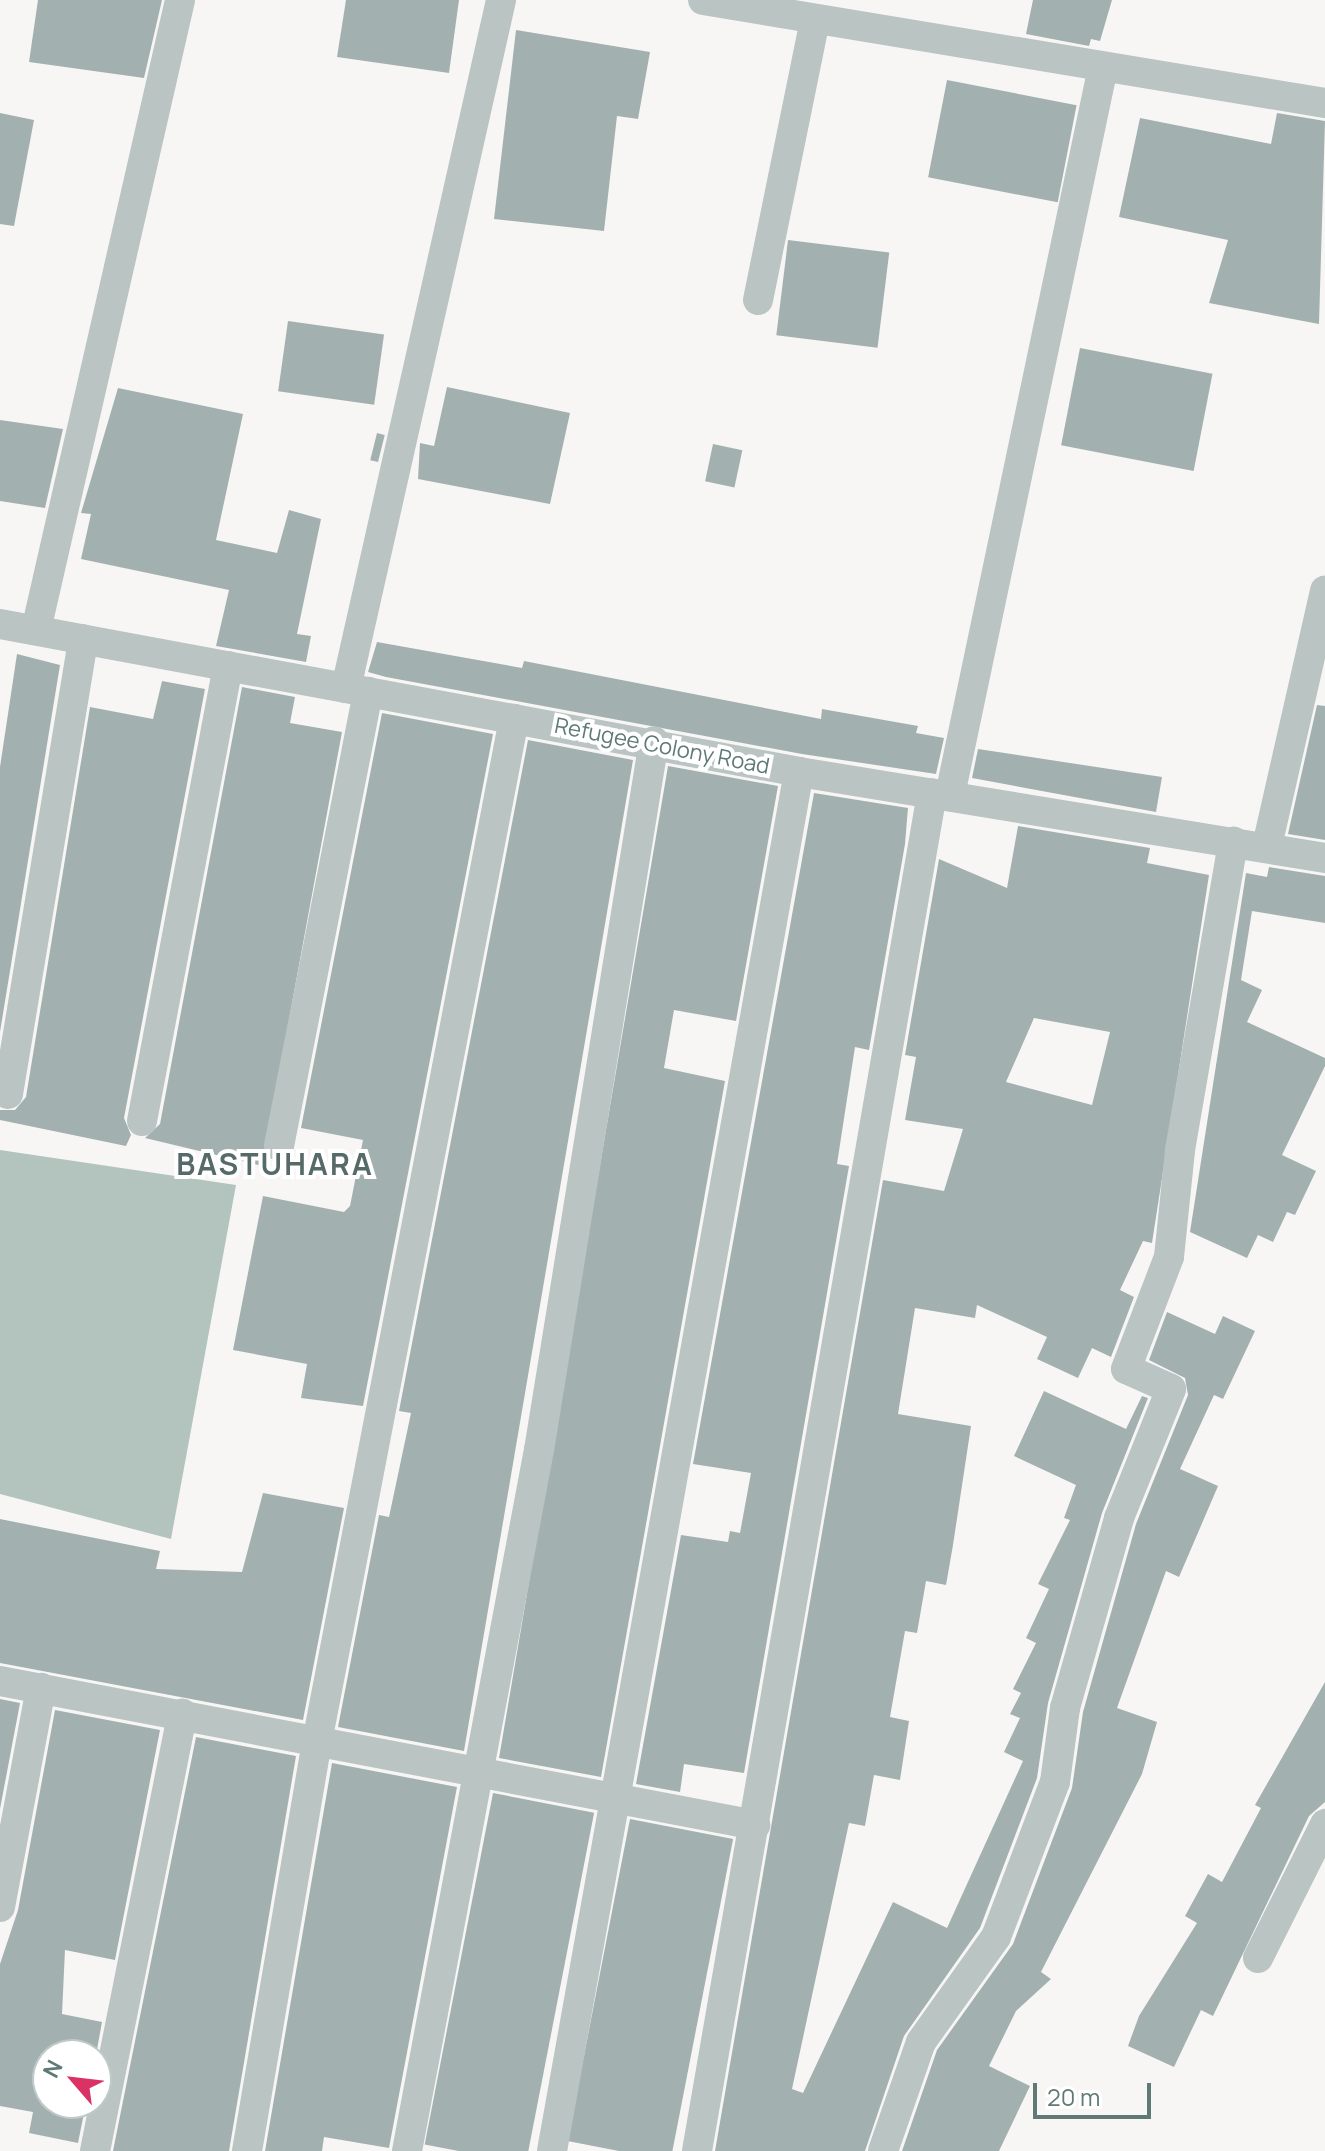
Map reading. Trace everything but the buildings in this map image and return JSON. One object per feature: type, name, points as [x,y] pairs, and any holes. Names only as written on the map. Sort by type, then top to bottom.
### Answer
[{"type":"street","points":[[36,630],[180,0]]},
{"type":"street","points":[[279,1146],[357,690],[501,0]]},
{"type":"street","points":[[703,0],[1102,72],[1325,103]]},
{"type":"street","points":[[758,300],[815,20]]},
{"type":"street","points":[[697,2151],[941,794],[1102,72]]},
{"type":"street","points":[[1267,846],[1325,590]]},
{"type":"street","name":"Refugee Colony Road","points":[[0,624],[514,719],[654,741],[799,772],[1267,846],[1325,858]]},
{"type":"street","points":[[8,1094],[83,639]]},
{"type":"street","points":[[142,1121],[228,666]]},
{"type":"street","points":[[247,2151],[317,1742],[514,719]]},
{"type":"street","points":[[407,2151],[539,1450],[654,741]]},
{"type":"street","points":[[552,2151],[799,772]]},
{"type":"street","points":[[883,2151],[921,2042],[996,1937],[1055,1782],[1065,1708],[1119,1518],[1171,1389],[1126,1369],[1169,1257],[1180,1150],[1233,842]]},
{"type":"street","points":[[0,1681],[317,1742],[477,1768],[615,1801],[755,1825]]},
{"type":"street","points":[[0,1907],[41,1688]]},
{"type":"street","points":[[95,2151],[182,1714]]},
{"type":"street","points":[[1258,1958],[1325,1824]]},
{"type":"shaded area","points":[[0,1150],[236,1185],[171,1539],[0,1494]]},
{"type":"district","name":"BASTUHARA","points":[[275,1164]]}]
